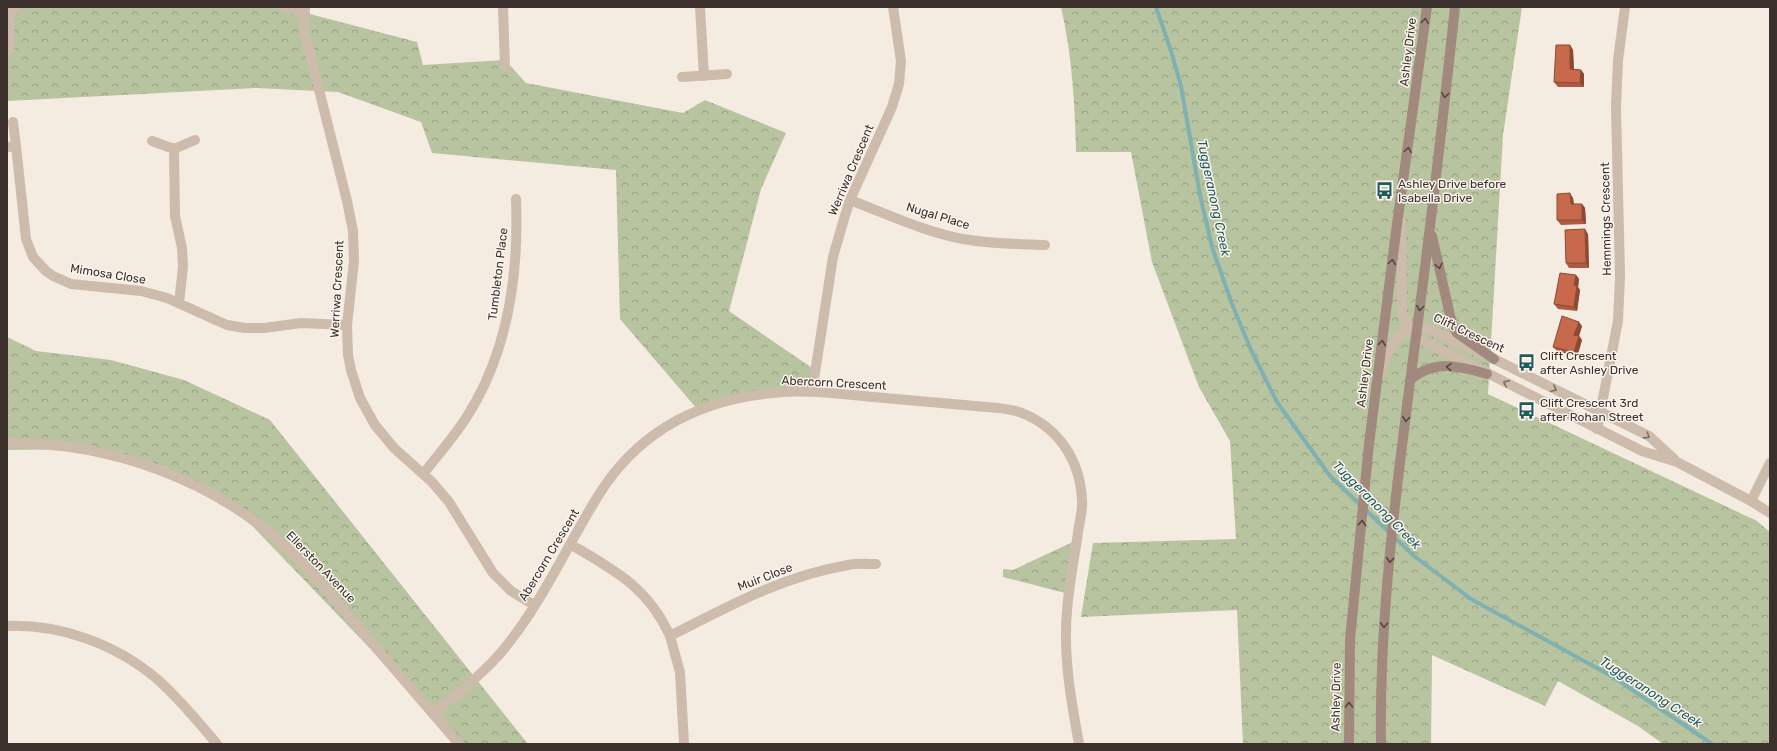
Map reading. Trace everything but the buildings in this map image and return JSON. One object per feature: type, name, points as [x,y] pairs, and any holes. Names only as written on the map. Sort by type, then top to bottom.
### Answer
[{"type":"main road","name":"Ashley Drive","points":[[1349,744],[1350,640],[1376,383],[1427,7]]},
{"type":"main road","points":[[1381,744],[1380,710],[1384,619],[1416,337],[1413,326],[1430,228],[1455,7]]},
{"type":"main road","points":[[1430,228],[1452,324],[1457,333],[1494,359]]},
{"type":"main road","points":[[1410,380],[1420,371],[1434,367],[1463,367],[1487,374]]},
{"type":"street","points":[[7,53],[10,46],[8,26],[9,16],[17,7]]},
{"type":"street","points":[[286,7],[304,10]]},
{"type":"street","points":[[503,7],[505,67]]},
{"type":"street","points":[[700,7],[704,76]]},
{"type":"street","name":"Werriwa Crescent","points":[[812,392],[833,257],[850,200],[892,107],[899,84],[901,61],[893,7]]},
{"type":"street","name":"Hemmings Crescent","points":[[1597,429],[1618,313],[1620,276],[1616,106],[1618,60],[1624,7]]},
{"type":"street","name":"Werriwa Crescent","points":[[304,10],[306,38],[347,201],[353,231],[354,261],[347,325],[348,355],[360,398],[375,425],[394,448],[423,474],[449,502],[493,573],[511,591],[534,606]]},
{"type":"street","points":[[682,77],[727,74]]},
{"type":"street","name":"Mimosa Close","points":[[14,122],[11,146],[26,239],[33,257],[53,276],[71,284],[141,291],[167,298],[227,324],[245,328],[264,328],[301,323],[347,325]]},
{"type":"street","points":[[152,141],[174,149],[195,140]]},
{"type":"street","points":[[174,149],[175,216],[182,248],[183,268],[179,303]]},
{"type":"street","name":"Tumbleton Place","points":[[423,474],[455,435],[467,417],[495,361],[507,321],[511,301],[517,233],[516,199]]},
{"type":"street","name":"Nugal Place","points":[[850,200],[931,230],[963,239],[995,243],[1045,245]]},
{"type":"street","points":[[1376,383],[1392,344],[1398,336],[1413,326],[1402,314],[1400,202]]},
{"type":"street","name":"Clift Crescent","points":[[1413,326],[1494,359],[1649,436],[1677,462]]},
{"type":"street","name":"Clift Crescent","points":[[1416,337],[1642,451],[1677,462],[1751,501],[1770,513]]},
{"type":"street","name":"Abercorn Crescent","points":[[433,714],[468,685],[497,657],[522,625],[599,494],[619,466],[644,442],[672,422],[706,406],[737,398],[774,392],[812,392],[1006,409],[1021,413],[1041,423],[1059,438],[1066,447],[1078,473],[1082,502],[1067,611],[1066,653],[1070,695],[1079,744]]},
{"type":"street","name":"Ellerston Avenue","points":[[7,443],[72,446],[119,457],[166,472],[210,493],[251,519],[289,550],[323,585],[459,744]]},
{"type":"street","points":[[1751,501],[1770,463]]},
{"type":"street","points":[[570,544],[632,583],[650,602],[664,624],[670,636],[680,672],[684,744]]},
{"type":"street","name":"Muir Close","points":[[670,636],[757,592],[785,581],[849,565],[876,564]]},
{"type":"street","points":[[7,626],[45,628],[80,636],[113,650],[144,668],[158,679],[217,744]]},
{"type":"green space","points":[[7,7],[283,7],[417,42],[423,65],[505,60],[526,83],[683,113],[705,100],[786,133],[761,189],[729,311],[815,370],[812,392],[788,392],[698,410],[620,319],[616,170],[432,153],[421,122],[338,92],[256,88],[7,101]]},
{"type":"green space","points":[[1061,7],[1522,7],[1503,135],[1488,394],[1757,521],[1770,532],[1770,744],[1663,744],[1638,726],[1558,681],[1545,706],[1432,655],[1431,744],[1243,744],[1237,610],[1081,617],[1093,543],[1236,539],[1230,441],[1199,387],[1152,262],[1131,152],[1076,152],[1072,79],[1068,43]]},
{"type":"green space","points":[[7,337],[36,351],[111,360],[184,380],[270,420],[528,744],[459,744],[433,714],[238,511],[166,467],[84,449],[7,450]]},
{"type":"green space","points":[[1077,540],[1069,594],[1003,577],[1003,569],[1013,570]]},
{"type":"waterway","name":"Tuggeranong Creek","points":[[1156,7],[1181,86],[1200,195],[1212,247],[1232,304],[1251,350],[1277,402],[1330,476],[1414,556],[1471,599],[1615,678],[1712,744]]},
{"type":"place","name":"Ashley Drive before Isabella Drive","points":[[1385,191]]},
{"type":"place","name":"Clift Crescent after Ashley Drive","points":[[1527,363]]},
{"type":"place","name":"Clift Crescent 3rd after Rohan Street","points":[[1527,410]]}]
